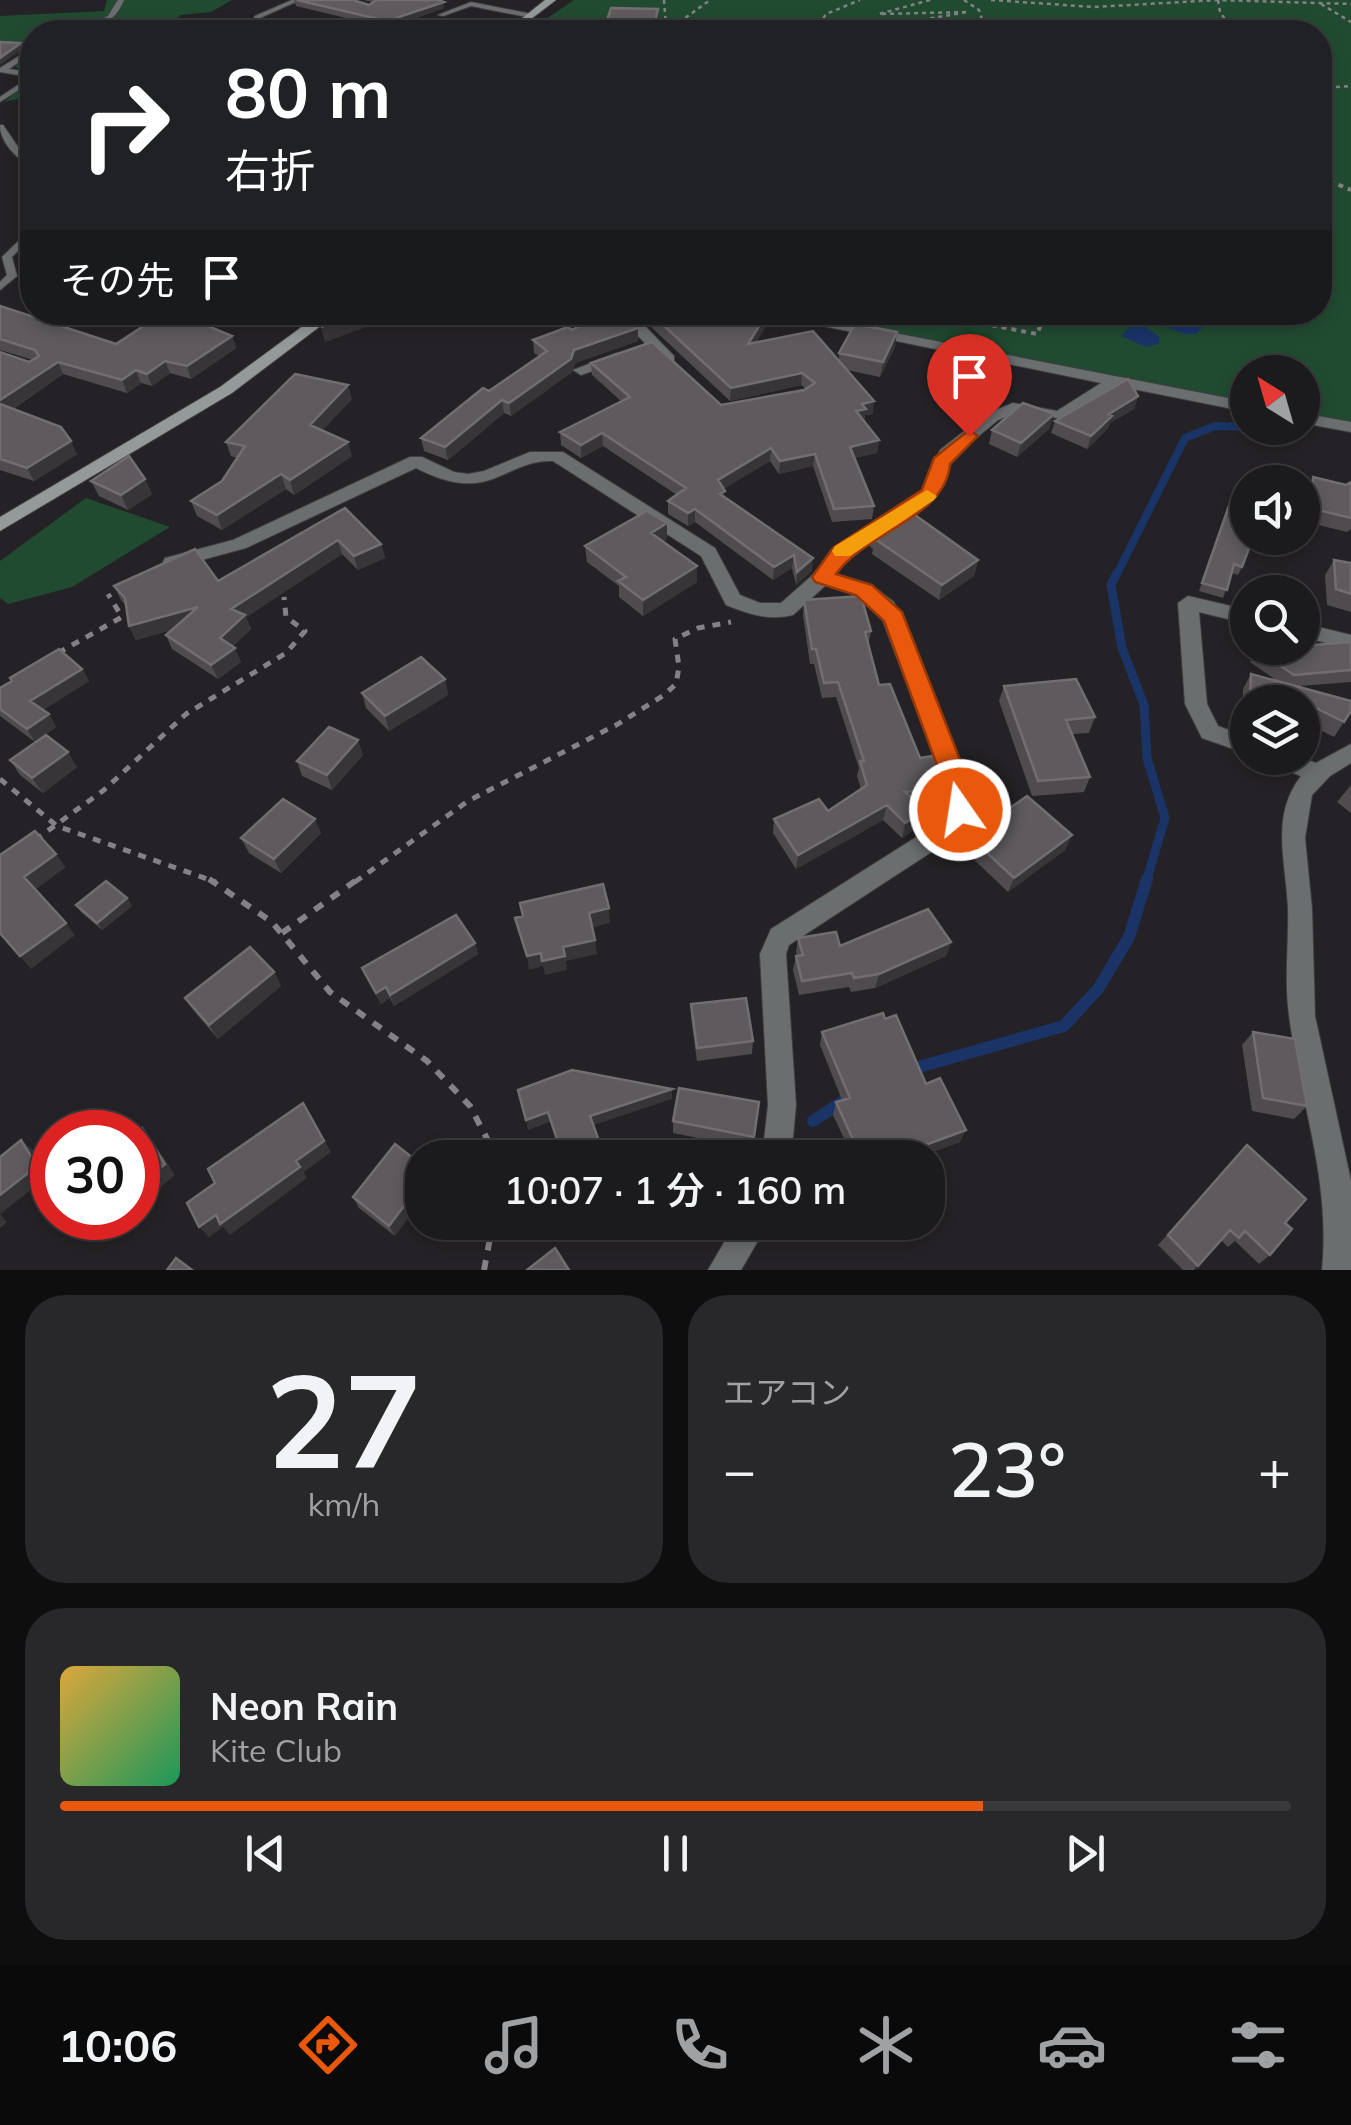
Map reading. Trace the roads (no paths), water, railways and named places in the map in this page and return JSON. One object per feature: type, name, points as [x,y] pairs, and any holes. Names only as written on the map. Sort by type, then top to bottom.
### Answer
[{"type":"street","points":[[522,20],[552,0]]},
{"type":"street","points":[[0,525],[226,390],[314,325]]},
{"type":"street","points":[[635,325],[683,372]]},
{"type":"street","points":[[829,325],[1230,403]]},
{"type":"street","points":[[580,370],[654,345]]},
{"type":"street","points":[[160,568],[195,553],[238,544],[416,462],[452,477],[471,480],[525,455],[540,454],[557,456],[708,552],[733,600],[758,610],[786,610],[823,577],[840,553],[930,494],[946,454],[992,416],[1013,408],[1060,416],[1115,381]]},
{"type":"street","points":[[1320,421],[1351,427]]},
{"type":"street","points":[[778,1140],[782,1105],[773,954],[780,937],[948,829],[960,810],[962,798],[894,618],[864,590],[823,577]]},
{"type":"street","points":[[1230,613],[1188,603],[1196,704],[1210,732],[1230,739]]},
{"type":"street","points":[[1320,634],[1351,642]]},
{"type":"street","points":[[1320,770],[1351,753]]},
{"type":"street","points":[[1314,775],[1300,794],[1292,841],[1300,909],[1302,1016],[1341,1188],[1343,1243],[1337,1270]]},
{"type":"street","points":[[723,1270],[742,1240]]},
{"type":"lane","points":[[108,20],[118,14],[120,0]]},
{"type":"lane","points":[[255,20],[297,0]]},
{"type":"lane","points":[[441,15],[471,4],[527,16]]},
{"type":"lane","points":[[0,127],[20,156]]},
{"type":"lane","points":[[0,287],[12,276],[7,257],[20,242]]},
{"type":"water","points":[[1132,325],[1148,325],[1147,329],[1159,336],[1159,344],[1146,347],[1121,336]]},
{"type":"water","points":[[1160,325],[1203,327],[1196,334]]},
{"type":"waterway","points":[[1116,576],[1185,438],[1215,426],[1230,426]]},
{"type":"waterway","points":[[1117,573],[1111,585],[1122,648],[1144,705],[1147,758],[1165,818],[1146,882]]},
{"type":"waterway","points":[[908,1070],[1064,1026],[1098,989],[1129,937],[1147,879]]},
{"type":"waterway","points":[[813,1121],[845,1100]]}]
